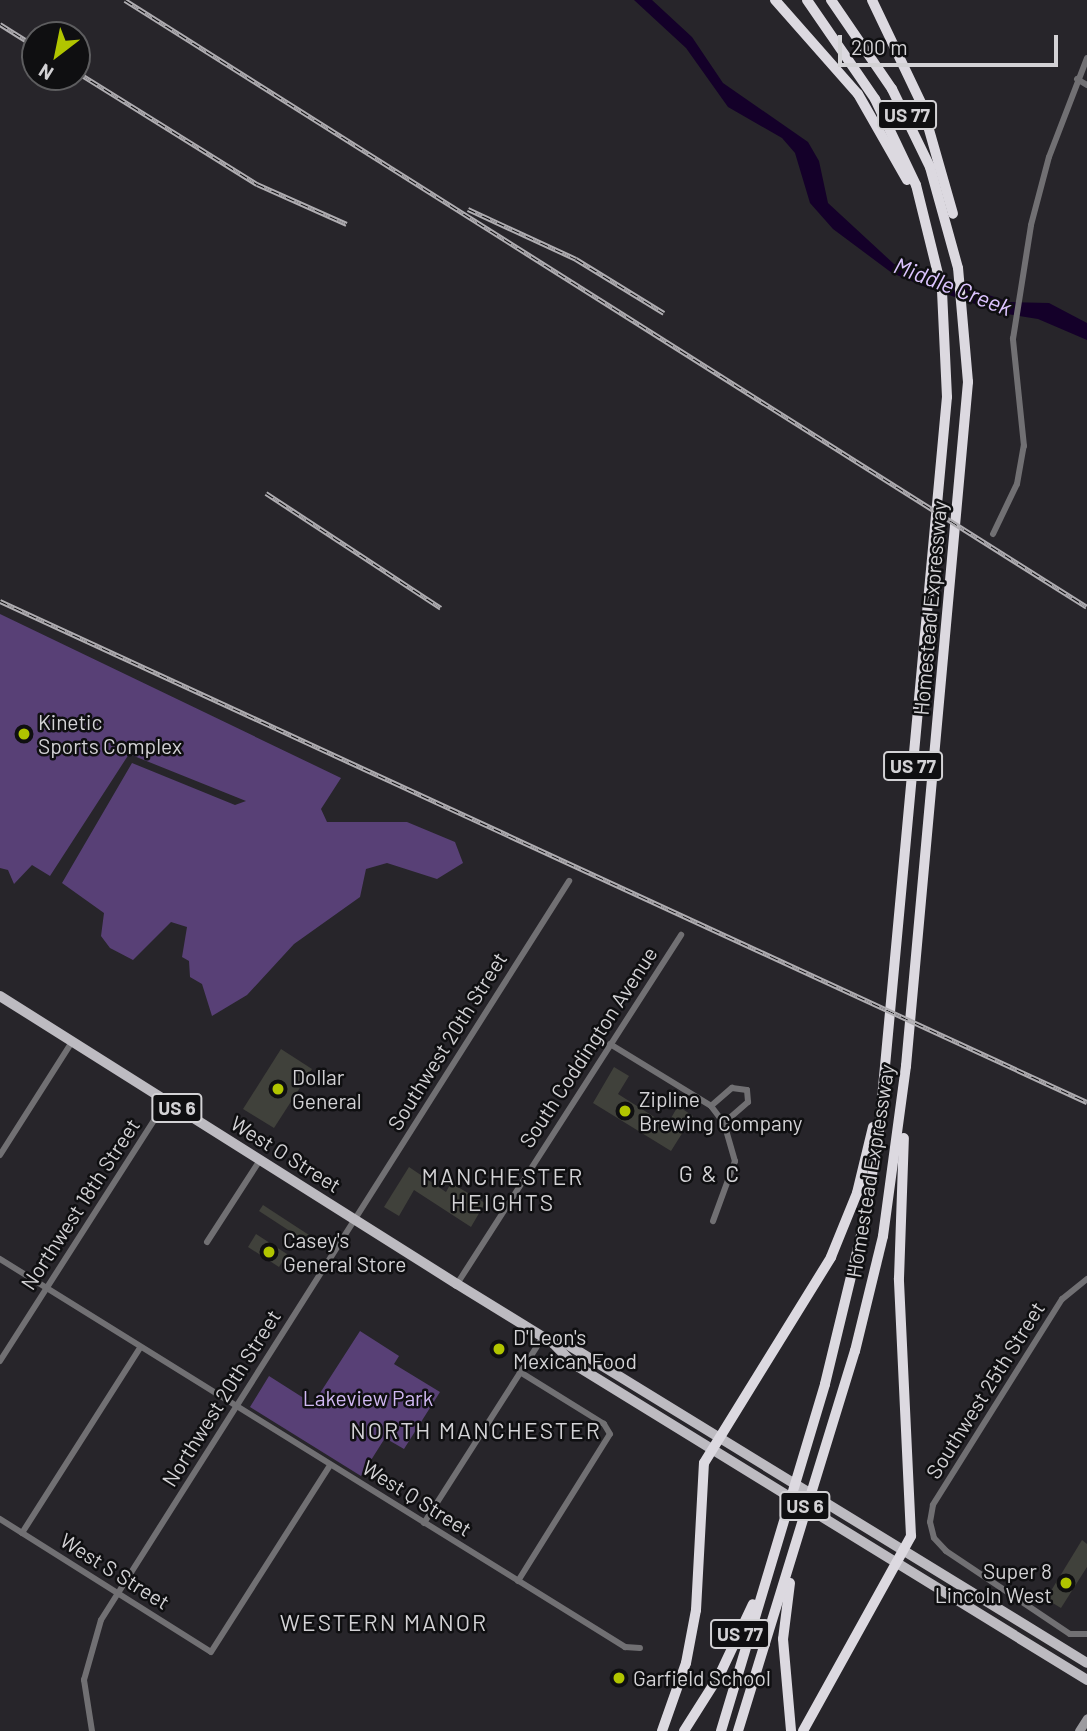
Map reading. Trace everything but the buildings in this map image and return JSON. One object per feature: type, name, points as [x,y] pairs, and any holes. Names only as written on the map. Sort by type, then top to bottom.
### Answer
[{"type":"highway","points":[[775,0],[858,94],[920,198]]},
{"type":"highway","name":"US 77","points":[[807,0],[875,99],[920,198]]},
{"type":"highway","name":"Homestead Expressway","points":[[801,1532],[873,1282],[902,1097],[960,488],[967,342],[954,245],[934,178],[905,113],[831,0]]},
{"type":"highway","points":[[872,0],[936,144],[953,214],[954,245]]},
{"type":"highway","name":"Homestead Expressway","points":[[782,1525],[856,1267],[886,1057],[940,475],[947,336],[931,238],[920,198]]},
{"type":"highway","points":[[662,1731],[692,1637],[702,1472],[712,1450],[831,1257],[863,1172],[884,1076]]},
{"type":"highway","points":[[803,1731],[905,1551],[912,1523],[899,1278],[902,1097]]},
{"type":"highway","points":[[721,1731],[782,1525]]},
{"type":"highway","name":"US 77","points":[[684,1731],[734,1647],[782,1525]]},
{"type":"highway","points":[[791,1731],[786,1697],[784,1619],[801,1532]]},
{"type":"highway","name":"US 77","points":[[738,1731],[801,1532]]},
{"type":"main road","name":"West O Street","points":[[0,996],[543,1337],[553,1343],[565,1343],[1087,1663]]},
{"type":"main road","name":"West O Street","points":[[553,1343],[558,1354],[1087,1680]]},
{"type":"street","points":[[993,534],[1017,484],[1024,446],[1014,325],[1039,192],[1077,79],[1087,58]]},
{"type":"street","points":[[1077,79],[1087,85]]},
{"type":"street","name":"Southwest 20th Street","points":[[355,1221],[569,881]]},
{"type":"street","name":"South Coddington Avenue","points":[[457,1284],[681,934]]},
{"type":"street","points":[[0,1155],[72,1042]]},
{"type":"street","points":[[610,1044],[711,1106],[724,1123],[735,1161],[713,1222]]},
{"type":"street","points":[[711,1106],[732,1088],[747,1090],[748,1102],[724,1123]]},
{"type":"street","name":"Northwest 18th Street","points":[[0,1361],[166,1101]]},
{"type":"street","points":[[207,1242],[260,1160]]},
{"type":"street","name":"Northwest 20th Street","points":[[92,1731],[84,1696],[85,1665],[94,1634],[117,1593],[355,1221]]},
{"type":"street","name":"West Q Street","points":[[0,1259],[235,1408],[625,1647],[640,1648]]},
{"type":"street","name":"Southwest 25th Street","points":[[1087,1279],[1062,1299],[933,1505],[931,1530],[946,1551],[1062,1629],[1087,1634]]},
{"type":"street","points":[[424,1523],[543,1337]]},
{"type":"street","points":[[22,1533],[140,1348]]},
{"type":"street","points":[[518,1581],[606,1444],[609,1430],[520,1372]]},
{"type":"street","name":"West S Street","points":[[0,1519],[211,1652],[330,1465]]},
{"type":"street","points":[[1079,1731],[1087,1718]]},
{"type":"green space","points":[[0,614],[341,778],[321,809],[327,822],[407,822],[455,842],[463,863],[437,879],[387,863],[366,869],[360,897],[294,944],[247,995],[212,1016],[202,984],[190,977],[189,961],[182,957],[187,927],[171,922],[133,960],[110,948],[101,936],[104,913],[62,883],[132,763],[235,805],[246,801],[129,754],[50,876],[32,865],[14,884],[8,870],[0,868]]},
{"type":"green space","name":"Lakeview Park","points":[[360,1331],[399,1356],[394,1364],[440,1392],[404,1449],[385,1438],[361,1476],[250,1407],[269,1376],[313,1404]]},
{"type":"water","name":"Middle Creek","points":[[634,0],[652,0],[692,37],[723,83],[808,142],[819,161],[828,203],[894,264],[1010,302],[1049,303],[1087,323],[1087,340],[1038,319],[1001,313],[892,273],[833,229],[810,203],[795,153],[782,138],[728,107],[686,48]]},
{"type":"railway","points":[[125,0],[1087,607]]},
{"type":"railway","points":[[0,24],[21,37]]},
{"type":"railway","points":[[91,81],[257,184],[347,224]]},
{"type":"railway","points":[[468,209],[576,259],[664,313]]},
{"type":"railway","points":[[266,493],[441,608]]},
{"type":"railway","points":[[0,601],[1087,1102]]},
{"type":"place","name":"Kinetic Sports Complex","points":[[24,734]]},
{"type":"place","name":"Dollar General","points":[[278,1089]]},
{"type":"place","name":"Zipline Brewing Company","points":[[625,1111]]},
{"type":"place","name":"Casey's General Store","points":[[269,1252]]},
{"type":"place","name":"D'Leon's Mexican Food","points":[[499,1349]]},
{"type":"place","name":"Super 8 Lincoln West","points":[[1066,1583]]},
{"type":"place","name":"Garfield School","points":[[619,1678]]},
{"type":"district","name":"G & C","points":[[710,1173]]},
{"type":"district","name":"MANCHESTER HEIGHTS","points":[[503,1189]]},
{"type":"district","name":"NORTH MANCHESTER","points":[[476,1430]]},
{"type":"district","name":"WESTERN MANOR","points":[[384,1622]]}]
